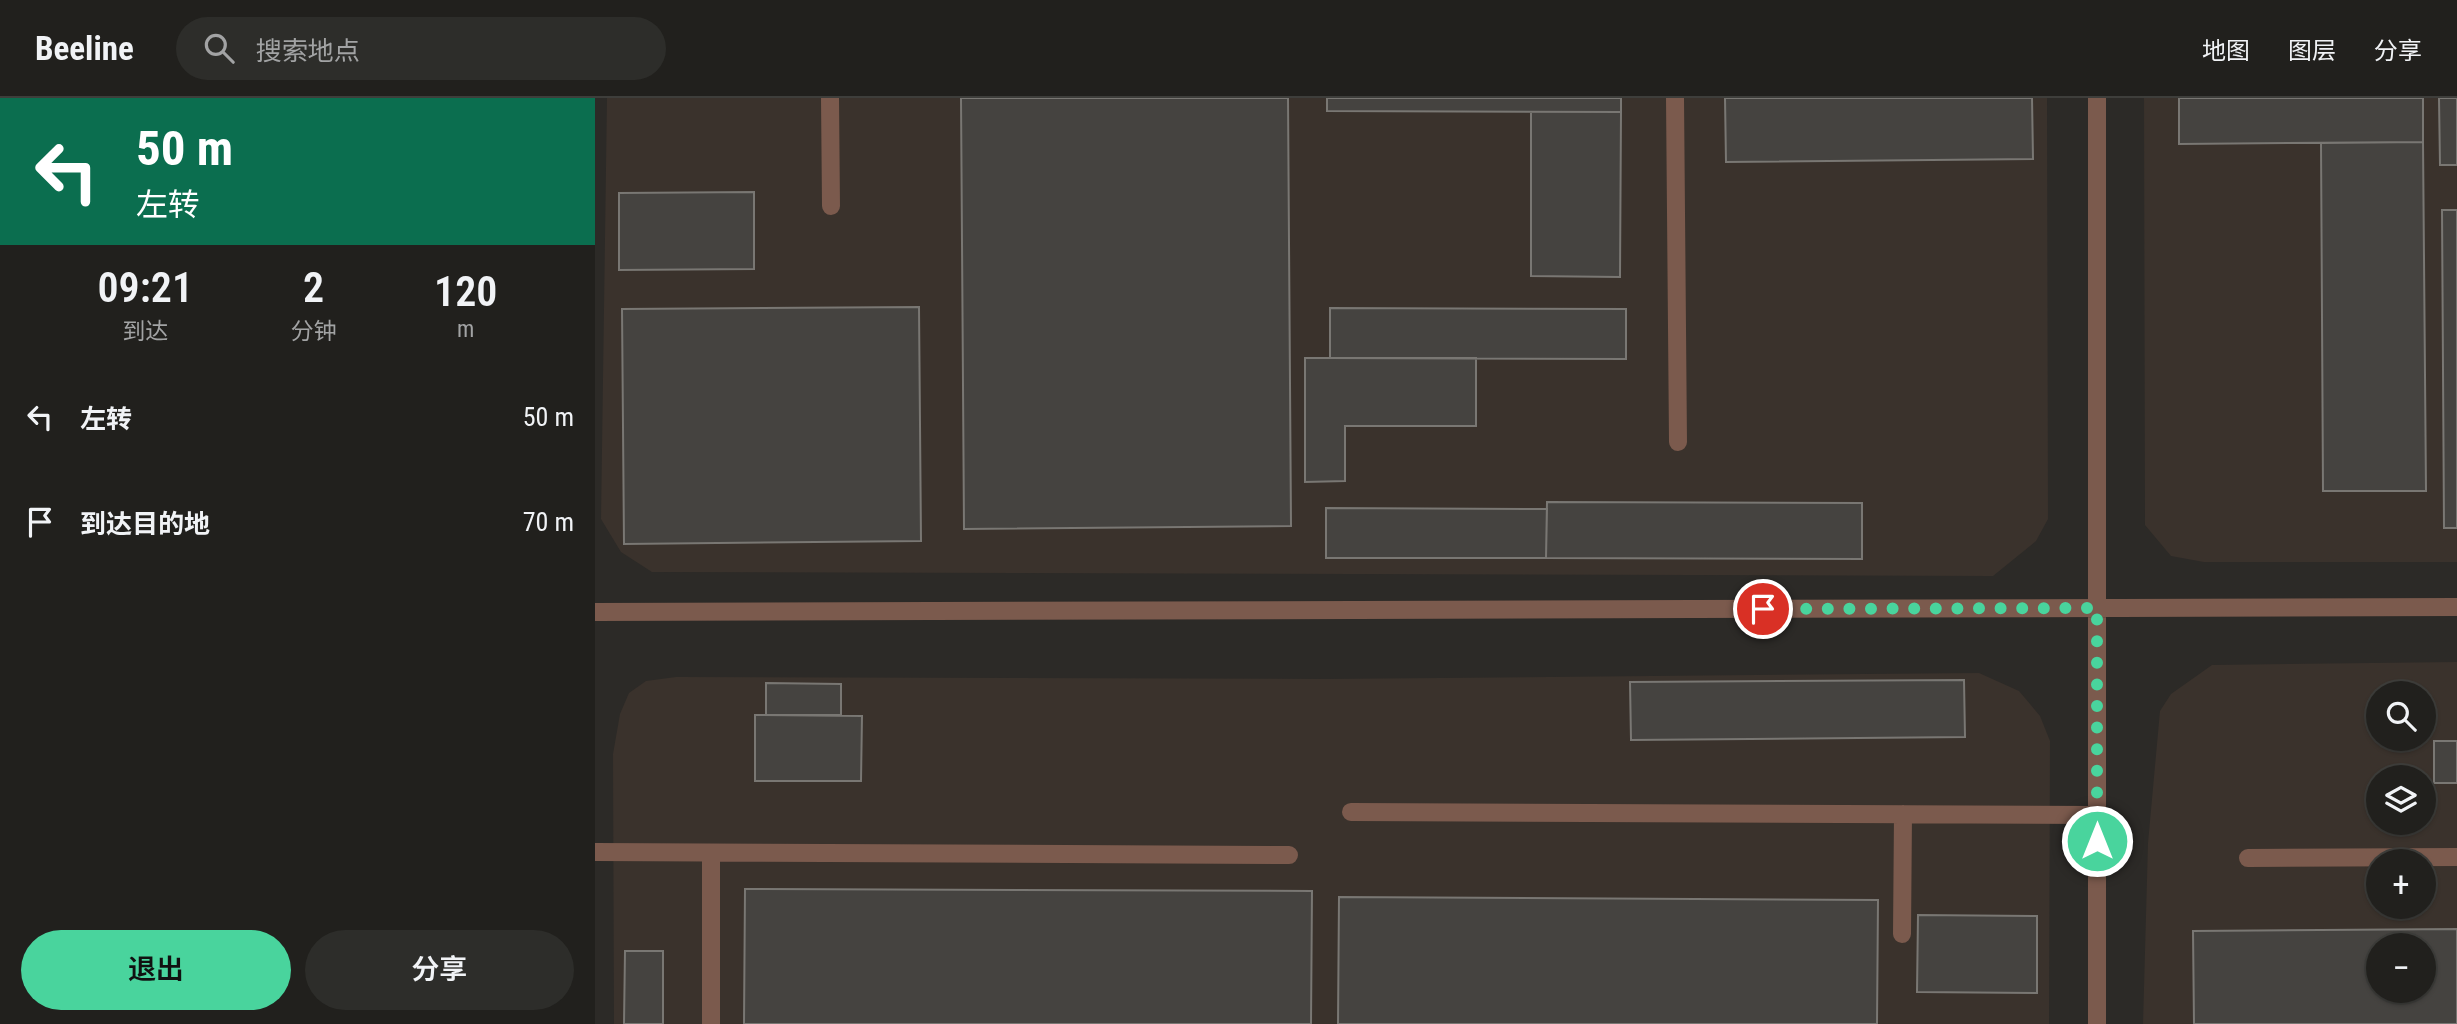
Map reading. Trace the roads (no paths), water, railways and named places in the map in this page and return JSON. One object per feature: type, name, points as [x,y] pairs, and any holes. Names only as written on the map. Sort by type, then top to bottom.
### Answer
[{"type":"street","points":[[830,98],[831,206]]},
{"type":"street","points":[[1675,98],[1678,442]]},
{"type":"street","points":[[2097,98],[2097,1024]]},
{"type":"street","points":[[595,612],[2457,607]]},
{"type":"street","points":[[1351,812],[2097,815]]},
{"type":"street","points":[[1902,934],[1903,814]]},
{"type":"street","points":[[595,852],[1289,855]]},
{"type":"street","points":[[711,1024],[712,853]]},
{"type":"street","points":[[2248,858],[2457,857]]}]
